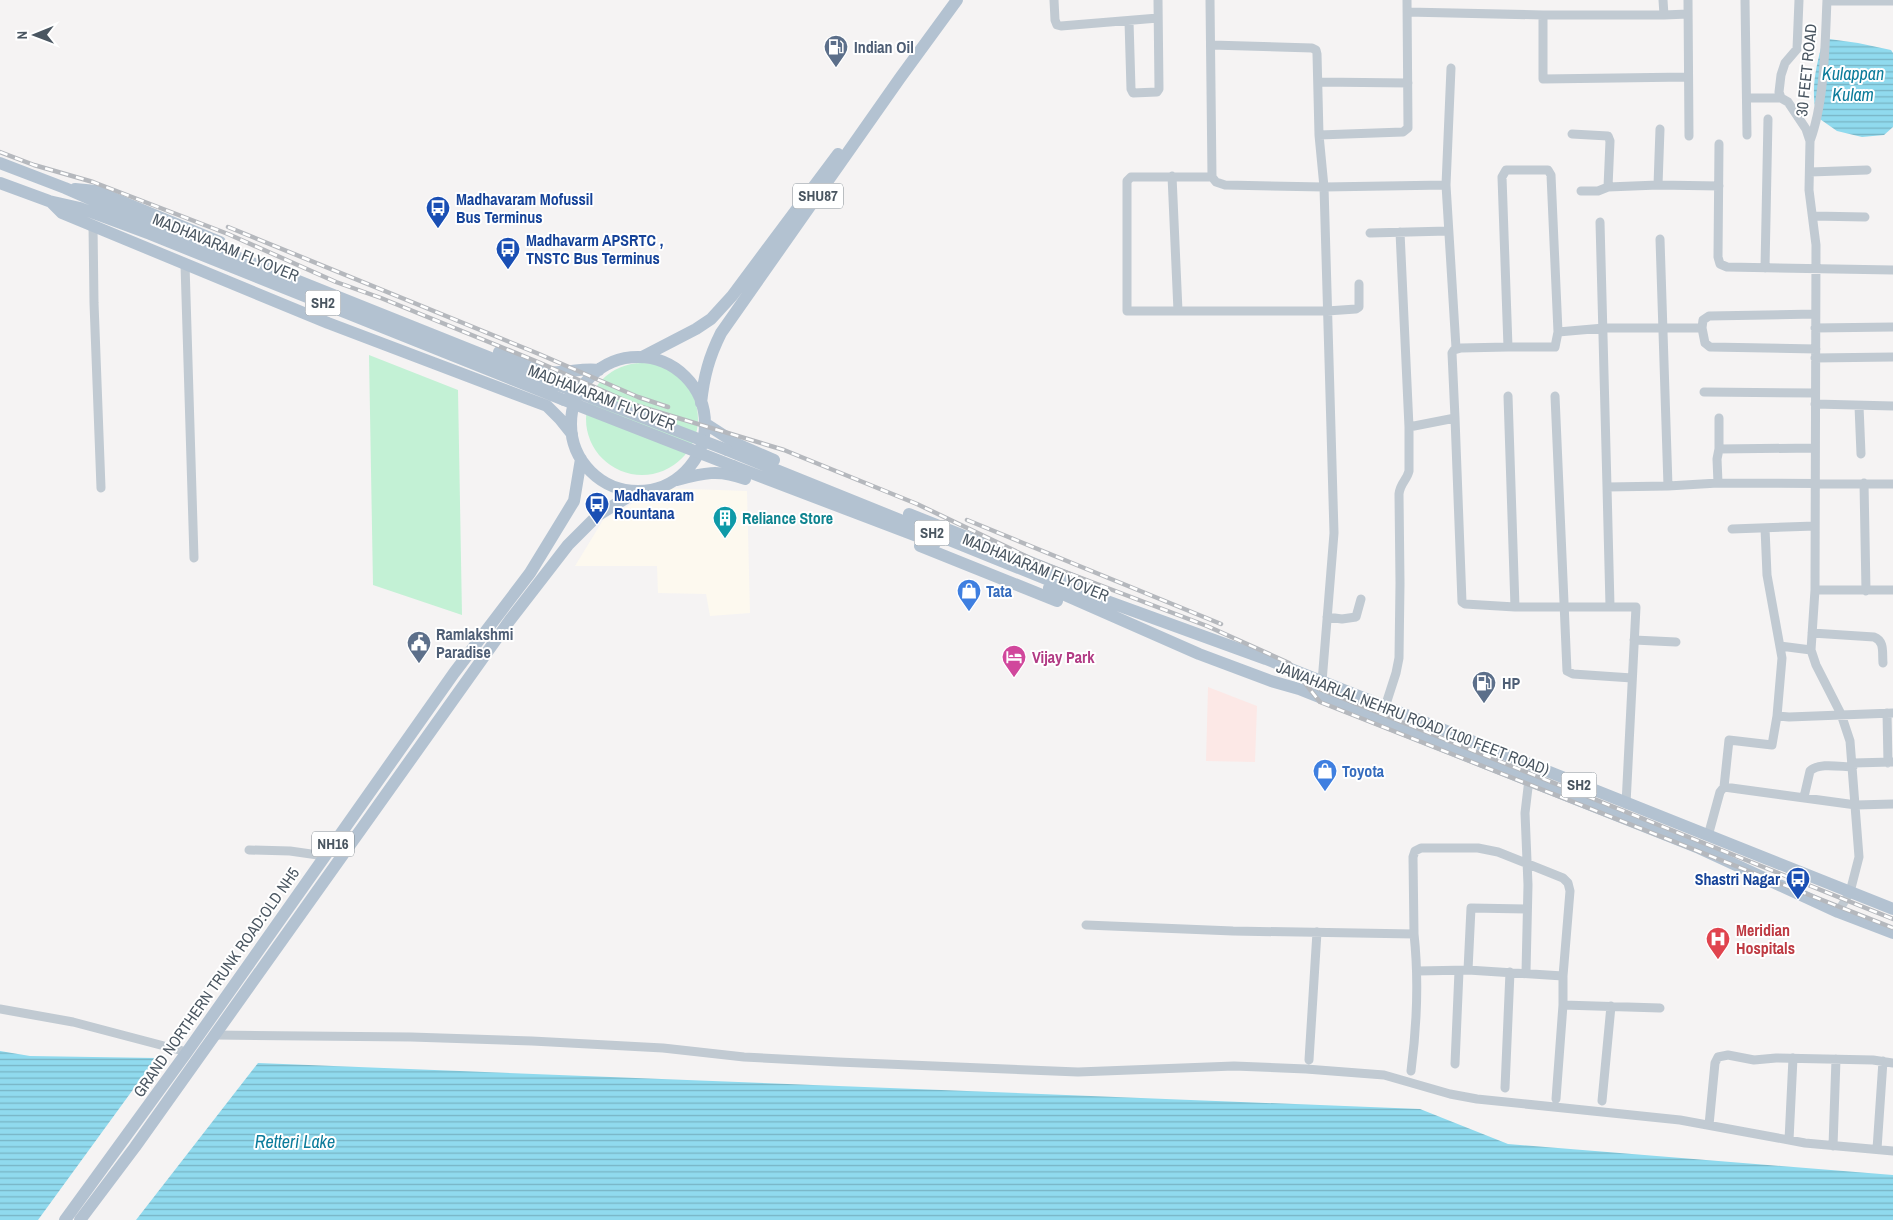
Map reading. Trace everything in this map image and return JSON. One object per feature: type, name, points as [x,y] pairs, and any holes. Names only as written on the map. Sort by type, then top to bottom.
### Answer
[{"type":"main road","name":"SHU87","points":[[642,357],[698,327],[710,318],[737,288],[866,116],[948,0]]},
{"type":"main road","name":"SHU87","points":[[701,403],[704,376],[710,354],[716,343],[760,277],[957,0]]},
{"type":"main road","name":"SH2","points":[[0,163],[65,188]]},
{"type":"main road","name":"SH2","points":[[0,183],[49,201]]},
{"type":"main road","points":[[65,188],[96,191],[366,301],[550,372],[588,368],[599,370]]},
{"type":"main road","name":"MADHAVARAM FLYOVER","points":[[65,188],[83,203],[150,234],[573,404],[1015,575],[1142,630]]},
{"type":"main road","points":[[49,201],[62,213],[185,264],[337,326],[547,406],[572,434]]},
{"type":"main road","name":"MADHAVARAM FLYOVER","points":[[49,201],[83,203],[145,223],[280,274],[1046,578],[1155,619]]},
{"type":"main road","points":[[698,327],[716,343]]},
{"type":"main road","name":"SHU87","points":[[642,357],[661,361],[679,370],[693,385],[701,403],[706,424],[702,445],[693,465],[678,480],[658,489],[636,492],[614,488],[595,476],[581,459],[575,447],[572,434],[572,416],[577,398],[586,383],[599,370],[619,360],[642,357]]},
{"type":"main road","points":[[706,424],[737,444],[766,457],[1147,608],[1155,619]]},
{"type":"main road","name":"GRAND NORTHERN TRUNK ROAD:OLD NH5","points":[[65,1220],[187,1052],[454,673],[530,573],[574,501],[581,459]]},
{"type":"main road","points":[[678,480],[710,472],[735,475],[1017,584],[1133,633],[1142,630]]},
{"type":"main road","name":"NH16","points":[[80,1220],[215,1035],[515,612],[568,545],[598,515],[636,492]]},
{"type":"main road","name":"JAWAHARLAL NEHRU ROAD (100 FEET ROAD)","points":[[1155,619],[1322,682],[1893,909]]},
{"type":"main road","name":"JAWAHARLAL NEHRU ROAD (100 FEET ROAD)","points":[[1142,630],[1271,681],[1308,692],[1529,779],[1699,848],[1838,912],[1893,932]]},
{"type":"street","points":[[1054,0],[1055,20],[1061,26],[1158,18]]},
{"type":"street","points":[[1129,21],[1131,89],[1133,93],[1137,94],[1156,93],[1159,89],[1158,0]]},
{"type":"street","points":[[1210,0],[1212,177],[1216,182],[1225,185],[1324,187],[1446,186]]},
{"type":"street","points":[[1319,135],[1403,132],[1408,128],[1406,0]]},
{"type":"street","points":[[1663,0],[1664,15]]},
{"type":"street","points":[[1688,0],[1689,136]]},
{"type":"street","points":[[1745,0],[1747,135]]},
{"type":"street","points":[[1781,98],[1779,92],[1781,75],[1785,63],[1797,49],[1799,0]]},
{"type":"street","points":[[1827,0],[1893,1]]},
{"type":"street","name":"30 FEET ROAD","points":[[1810,141],[1816,126],[1826,50],[1827,0]]},
{"type":"street","points":[[1407,12],[1543,15],[1688,14]]},
{"type":"street","points":[[1543,15],[1543,79],[1688,77]]},
{"type":"street","points":[[1211,46],[1312,48],[1316,50],[1317,54],[1319,135],[1324,187],[1334,533],[1322,682]]},
{"type":"street","points":[[1451,68],[1446,186],[1456,348],[1452,353],[1462,602],[1465,604],[1515,606],[1636,607],[1626,804]]},
{"type":"street","points":[[1318,82],[1408,83]]},
{"type":"street","points":[[1747,98],[1781,98],[1788,102],[1806,129],[1810,141],[1809,190],[1816,245],[1815,590],[1811,650],[1816,665],[1841,714],[1850,741],[1859,858],[1850,892],[1838,912]]},
{"type":"street","points":[[1765,268],[1768,119]]},
{"type":"street","points":[[1658,185],[1660,128]]},
{"type":"street","points":[[1572,134],[1608,136],[1610,142],[1608,187]]},
{"type":"street","points":[[1719,144],[1718,257],[1720,264],[1727,267],[1893,270]]},
{"type":"street","points":[[1456,348],[1508,347],[1555,346],[1558,332],[1551,175],[1548,170],[1506,170],[1502,177],[1508,347]]},
{"type":"street","points":[[1810,172],[1868,170]]},
{"type":"street","points":[[1172,176],[1178,311]]},
{"type":"street","points":[[1212,177],[1131,177],[1128,182],[1126,308],[1130,312],[1327,311],[1356,309],[1359,307],[1359,284]]},
{"type":"street","points":[[1580,191],[1598,191],[1608,187],[1658,185],[1718,186]]},
{"type":"street","points":[[1813,216],[1865,217]]},
{"type":"street","points":[[1600,222],[1610,606]]},
{"type":"street","points":[[93,225],[101,488]]},
{"type":"street","points":[[1370,233],[1448,231]]},
{"type":"street","points":[[1385,707],[1399,658],[1399,494],[1400,486],[1409,471],[1409,427],[1400,232]]},
{"type":"street","points":[[1660,239],[1668,486]]},
{"type":"street","points":[[185,264],[194,558]]},
{"type":"street","points":[[1816,314],[1709,316],[1703,320],[1702,328],[1705,343],[1710,347],[1893,357]]},
{"type":"street","points":[[1815,328],[1893,327]]},
{"type":"street","points":[[1558,332],[1604,328],[1702,328]]},
{"type":"street","points":[[1704,392],[1815,393]]},
{"type":"street","points":[[1508,396],[1515,606]]},
{"type":"street","points":[[1555,396],[1567,672],[1632,678]]},
{"type":"street","points":[[1815,404],[1893,406]]},
{"type":"street","points":[[1858,406],[1861,454]]},
{"type":"street","points":[[1409,427],[1455,418]]},
{"type":"street","points":[[1718,484],[1719,418]]},
{"type":"street","points":[[1719,449],[1815,448]]},
{"type":"street","points":[[1864,483],[1866,591]]},
{"type":"street","points":[[1608,487],[1718,484],[1893,484]]},
{"type":"street","points":[[1732,529],[1815,526]]},
{"type":"street","points":[[1708,836],[1720,792],[1724,787],[1729,740],[1772,745],[1782,668],[1780,646],[1767,575],[1765,528]]},
{"type":"street","points":[[1815,590],[1893,590]]},
{"type":"street","points":[[1327,617],[1342,619],[1356,617],[1361,599]]},
{"type":"street","points":[[1812,633],[1874,637],[1879,639],[1882,643],[1883,663]]},
{"type":"street","points":[[1634,640],[1676,642]]},
{"type":"street","points":[[1780,646],[1811,650]]},
{"type":"street","points":[[1777,716],[1890,713],[1890,762],[1812,769],[1804,797]]},
{"type":"street","points":[[1526,972],[1527,864],[1525,813],[1529,779]]},
{"type":"street","points":[[1724,787],[1856,805],[1893,804]]},
{"type":"street","points":[[1410,1071],[1416,1025],[1418,971],[1414,934],[1413,857],[1415,851],[1421,848],[1478,848],[1498,852],[1563,878],[1568,883],[1570,891],[1556,1099]]},
{"type":"street","points":[[248,850],[325,856]]},
{"type":"street","points":[[1455,1064],[1471,908],[1527,909]]},
{"type":"street","points":[[1086,925],[1414,934]]},
{"type":"street","points":[[1308,1060],[1317,932]]},
{"type":"street","points":[[1418,971],[1526,972],[1563,976]]},
{"type":"street","points":[[1505,1088],[1510,972]]},
{"type":"street","points":[[1563,1005],[1660,1008]]},
{"type":"street","points":[[1602,1101],[1611,1006]]},
{"type":"street","points":[[0,1009],[73,1022],[187,1052]]},
{"type":"street","points":[[215,1035],[439,1038],[663,1048],[744,1057],[1078,1072],[1234,1066],[1359,1072],[1384,1075],[1450,1094],[1477,1099],[1680,1120],[1789,1140],[1893,1151]]},
{"type":"street","points":[[1709,1125],[1715,1063],[1718,1057],[1728,1055],[1754,1060],[1794,1058],[1893,1062]]},
{"type":"street","points":[[1789,1140],[1794,1058]]},
{"type":"street","points":[[1833,1146],[1836,1059]]},
{"type":"street","points":[[1877,1149],[1883,1061]]},
{"type":"shaded area","points":[[660,488],[747,491],[750,613],[710,616],[706,594],[658,593],[657,566],[575,566],[603,520]]},
{"type":"shaded area","points":[[1208,687],[1257,706],[1255,762],[1206,761]]},
{"type":"green space","points":[[369,355],[458,390],[462,615],[373,585]]},
{"type":"green space","points":[[642,363],[664,367],[682,379],[694,397],[698,419],[694,441],[682,459],[664,471],[642,475],[620,471],[602,459],[590,441],[586,419],[590,397],[602,379],[620,367]]},
{"type":"water","name":"Kulappan Kulam","points":[[1829,39],[1891,50],[1893,53],[1893,127],[1884,135],[1862,137],[1837,131],[1817,117],[1814,97],[1815,78],[1823,40]]},
{"type":"water","points":[[0,1051],[30,1056],[156,1058],[38,1220],[0,1220]]},
{"type":"water","name":"Retteri Lake","points":[[258,1063],[1420,1109],[1508,1144],[1893,1175],[1893,1220],[136,1220]]},
{"type":"railway","points":[[0,152],[34,165],[93,182],[228,234],[336,282],[381,298],[538,362],[635,405],[784,450],[917,504],[1034,560],[1207,626],[1289,663],[1320,702],[1893,928]]},
{"type":"railway","points":[[228,227],[539,354],[638,397],[668,407]]},
{"type":"railway","points":[[967,520],[1221,624]]},
{"type":"railway","points":[[1309,678],[1317,688],[1893,919]]},
{"type":"place","name":"Indian Oil","points":[[836,68]]},
{"type":"place","name":"Madhavaram Mofussil Bus Terminus","points":[[438,229]]},
{"type":"place","name":"Madhavarm APSRTC , TNSTC Bus Terminus","points":[[508,270]]},
{"type":"place","name":"Madhavaram Rountana","points":[[597,525]]},
{"type":"place","name":"Reliance Store","points":[[725,539]]},
{"type":"place","name":"Tata","points":[[969,612]]},
{"type":"place","name":"Ramlakshmi Paradise","points":[[419,664]]},
{"type":"place","name":"Vijay Park","points":[[1014,678]]},
{"type":"place","name":"HP","points":[[1484,704]]},
{"type":"place","name":"Toyota","points":[[1325,792]]},
{"type":"place","name":"Shastri Nagar","points":[[1798,900]]},
{"type":"place","name":"Meridian Hospitals","points":[[1718,960]]}]
